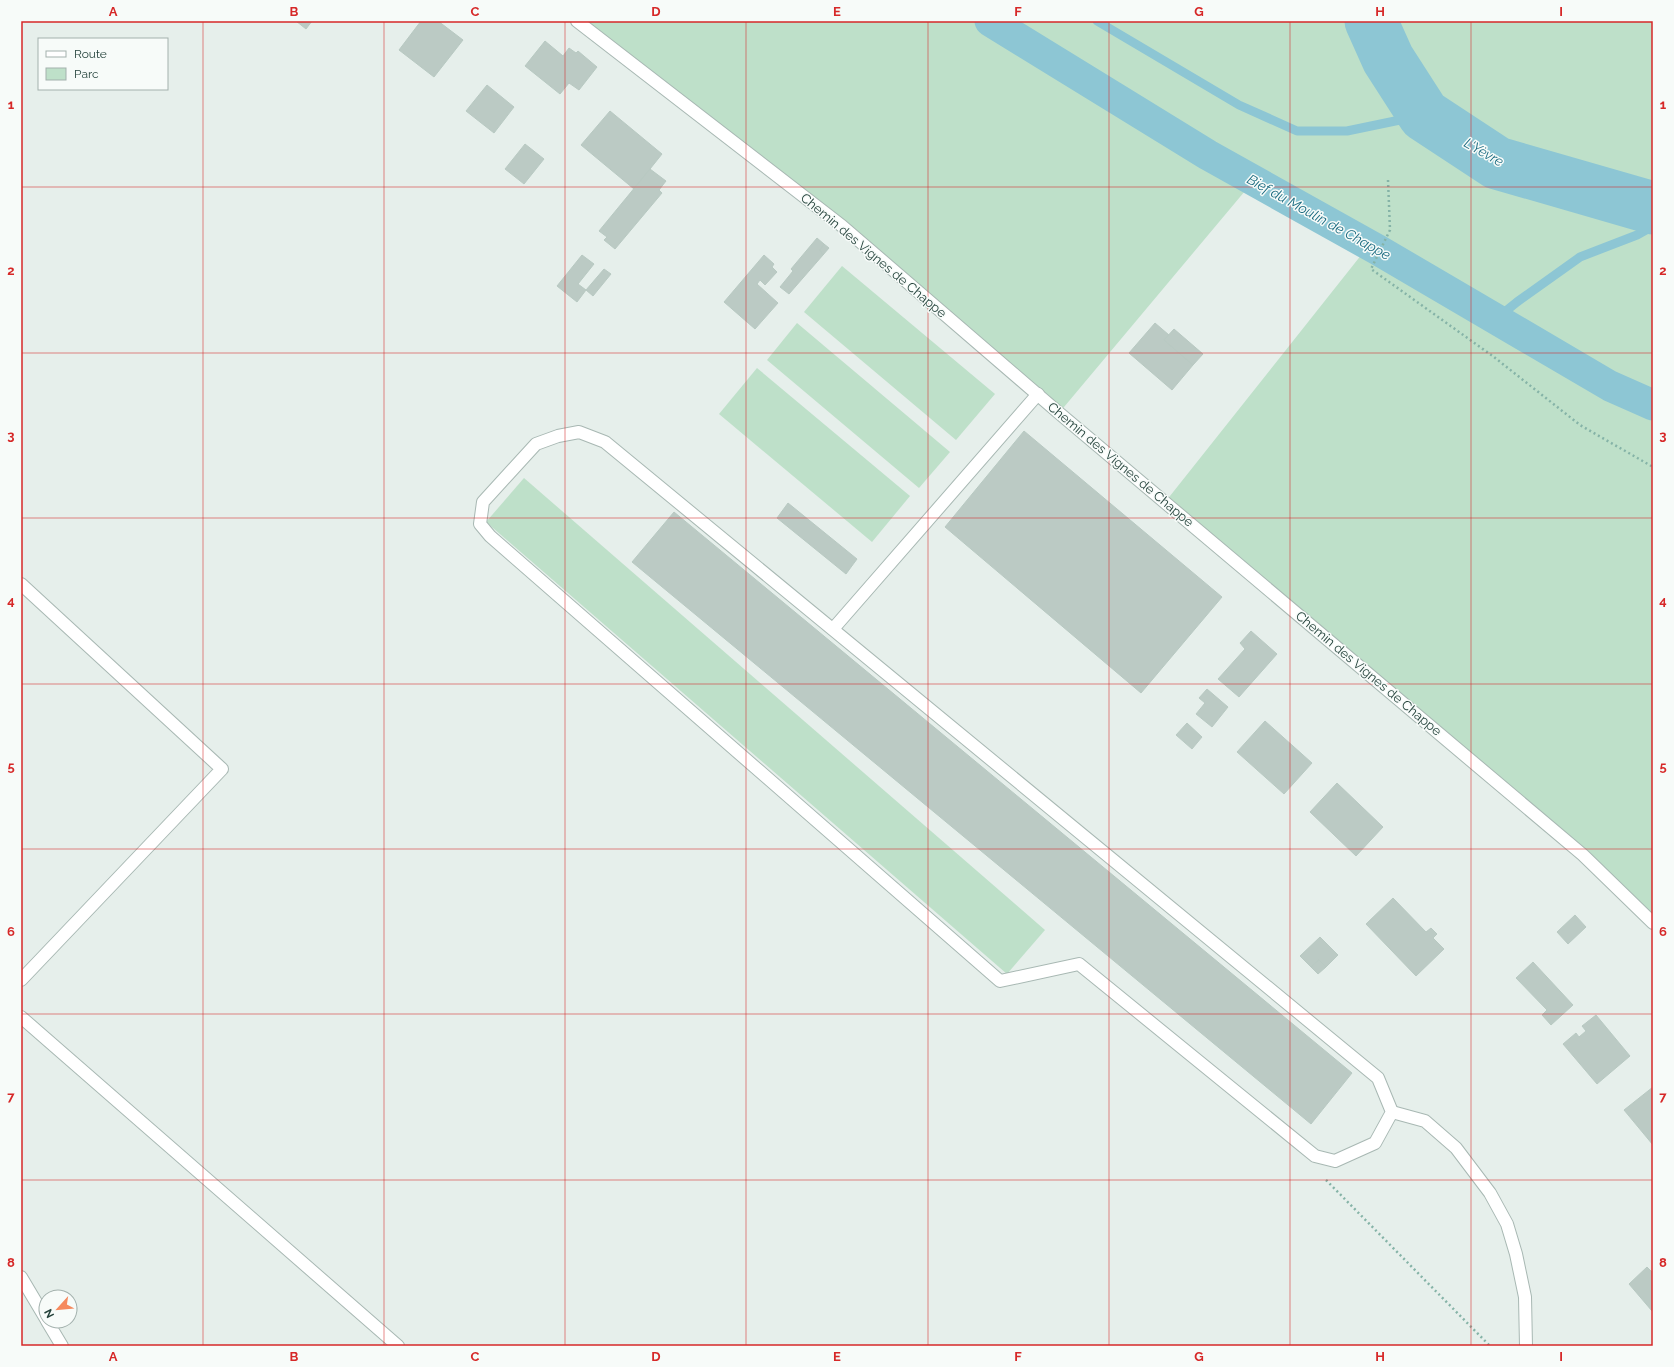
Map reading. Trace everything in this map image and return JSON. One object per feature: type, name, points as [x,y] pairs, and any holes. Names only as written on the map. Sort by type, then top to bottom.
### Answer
[{"type":"street","name":"Chemin des Vignes de Chappe","points":[[577,21],[842,226],[1038,394],[1583,855],[1653,923]]},
{"type":"street","points":[[833,629],[1038,394]]},
{"type":"street","points":[[579,432],[604,442],[1378,1078],[1392,1112],[1375,1143],[1335,1161],[1315,1156],[1079,964],[1000,981],[490,536],[480,524],[483,502],[536,444],[558,436],[579,432]]},
{"type":"street","points":[[21,584],[222,768],[21,980]]},
{"type":"street","points":[[21,1016],[398,1346]]},
{"type":"street","points":[[1392,1112],[1425,1121],[1456,1148],[1490,1193],[1507,1224],[1516,1254],[1525,1297],[1526,1346]]},
{"type":"street","points":[[21,1278],[38,1307]]},
{"type":"street","points":[[52,1329],[62,1346]]},
{"type":"path","points":[[1388,180],[1390,230],[1371,269],[1494,357],[1580,425],[1653,467]]},
{"type":"path","points":[[1315,1156],[1327,1183],[1490,1346]]},
{"type":"green space","points":[[577,21],[1653,21],[1653,923],[1166,501],[1362,254],[1245,191],[1059,413],[842,226]]},
{"type":"green space","points":[[842,266],[995,394],[956,440],[804,312]]},
{"type":"green space","points":[[797,323],[950,452],[919,488],[767,360]]},
{"type":"green space","points":[[757,368],[910,496],[872,542],[719,414]]},
{"type":"green space","points":[[524,478],[1045,930],[1007,974],[486,522]]},
{"type":"building","points":[[296,21],[312,21],[306,29]]},
{"type":"building","points":[[421,21],[438,21],[463,40],[434,77],[399,50]]},
{"type":"building","points":[[545,41],[563,56],[569,48],[576,53],[578,51],[597,67],[579,90],[569,83],[560,94],[525,66]]},
{"type":"building","points":[[487,85],[514,107],[494,133],[466,111]]},
{"type":"building","points":[[610,111],[662,154],[634,189],[581,145]]},
{"type":"building","points":[[525,144],[544,159],[524,184],[505,169]]},
{"type":"building","points":[[650,169],[666,181],[659,190],[662,193],[615,249],[604,240],[607,237],[599,231]]},
{"type":"building","points":[[817,238],[824,244],[820,250],[823,255],[789,294],[780,287],[793,271],[791,269]]},
{"type":"building","points":[[824,244],[829,248],[823,255],[820,250]]},
{"type":"building","points":[[582,255],[594,264],[578,284],[586,290],[577,302],[557,286]]},
{"type":"building","points":[[764,255],[774,264],[772,267],[777,272],[765,285],[760,280],[757,284],[778,303],[755,329],[724,302]]},
{"type":"building","points":[[604,269],[611,274],[593,296],[586,290]]},
{"type":"building","points":[[1155,323],[1169,335],[1164,340],[1193,365],[1172,390],[1129,353]]},
{"type":"building","points":[[1174,329],[1203,354],[1193,365],[1164,340]]},
{"type":"building","points":[[1024,431],[1222,597],[1141,693],[945,527]]},
{"type":"building","points":[[788,503],[857,559],[846,574],[777,518]]},
{"type":"building","points":[[674,512],[1352,1073],[1311,1124],[632,562]]},
{"type":"building","points":[[1251,631],[1277,654],[1239,697],[1218,679],[1245,649],[1240,643]]},
{"type":"building","points":[[1207,689],[1228,707],[1212,727],[1196,714],[1205,703],[1199,698]]},
{"type":"building","points":[[1265,721],[1312,763],[1284,794],[1237,752]]},
{"type":"building","points":[[1187,723],[1202,737],[1192,749],[1176,735]]},
{"type":"building","points":[[1337,783],[1383,827],[1356,856],[1310,812]]},
{"type":"building","points":[[1393,898],[1426,932],[1431,928],[1437,934],[1433,938],[1444,949],[1416,976],[1366,924]]},
{"type":"building","points":[[1575,915],[1586,927],[1568,944],[1557,932]]},
{"type":"building","points":[[1320,937],[1338,955],[1326,967],[1319,960],[1311,967],[1300,956]]},
{"type":"building","points":[[1319,960],[1326,967],[1318,974],[1311,967]]},
{"type":"building","points":[[1533,962],[1573,1005],[1551,1025],[1542,1015],[1547,1010],[1516,978]]},
{"type":"building","points":[[1596,1015],[1630,1056],[1597,1084],[1563,1044],[1576,1033],[1579,1037],[1586,1031],[1582,1026]]},
{"type":"building","points":[[1653,1087],[1653,1145],[1624,1110]]},
{"type":"building","points":[[1647,1267],[1653,1273],[1652,1311],[1629,1284]]},
{"type":"waterway","name":"Bief du Moulin de Chappe","points":[[990,21],[1208,155],[1378,250],[1610,386],[1653,405]]},
{"type":"waterway","points":[[1097,21],[1239,105],[1297,131],[1347,131],[1424,115]]},
{"type":"waterway","name":"L'Yèvre","points":[[1371,21],[1388,59],[1424,115],[1497,163],[1653,208]]},
{"type":"waterway","points":[[1496,319],[1517,302],[1580,257],[1637,235],[1653,226]]}]
